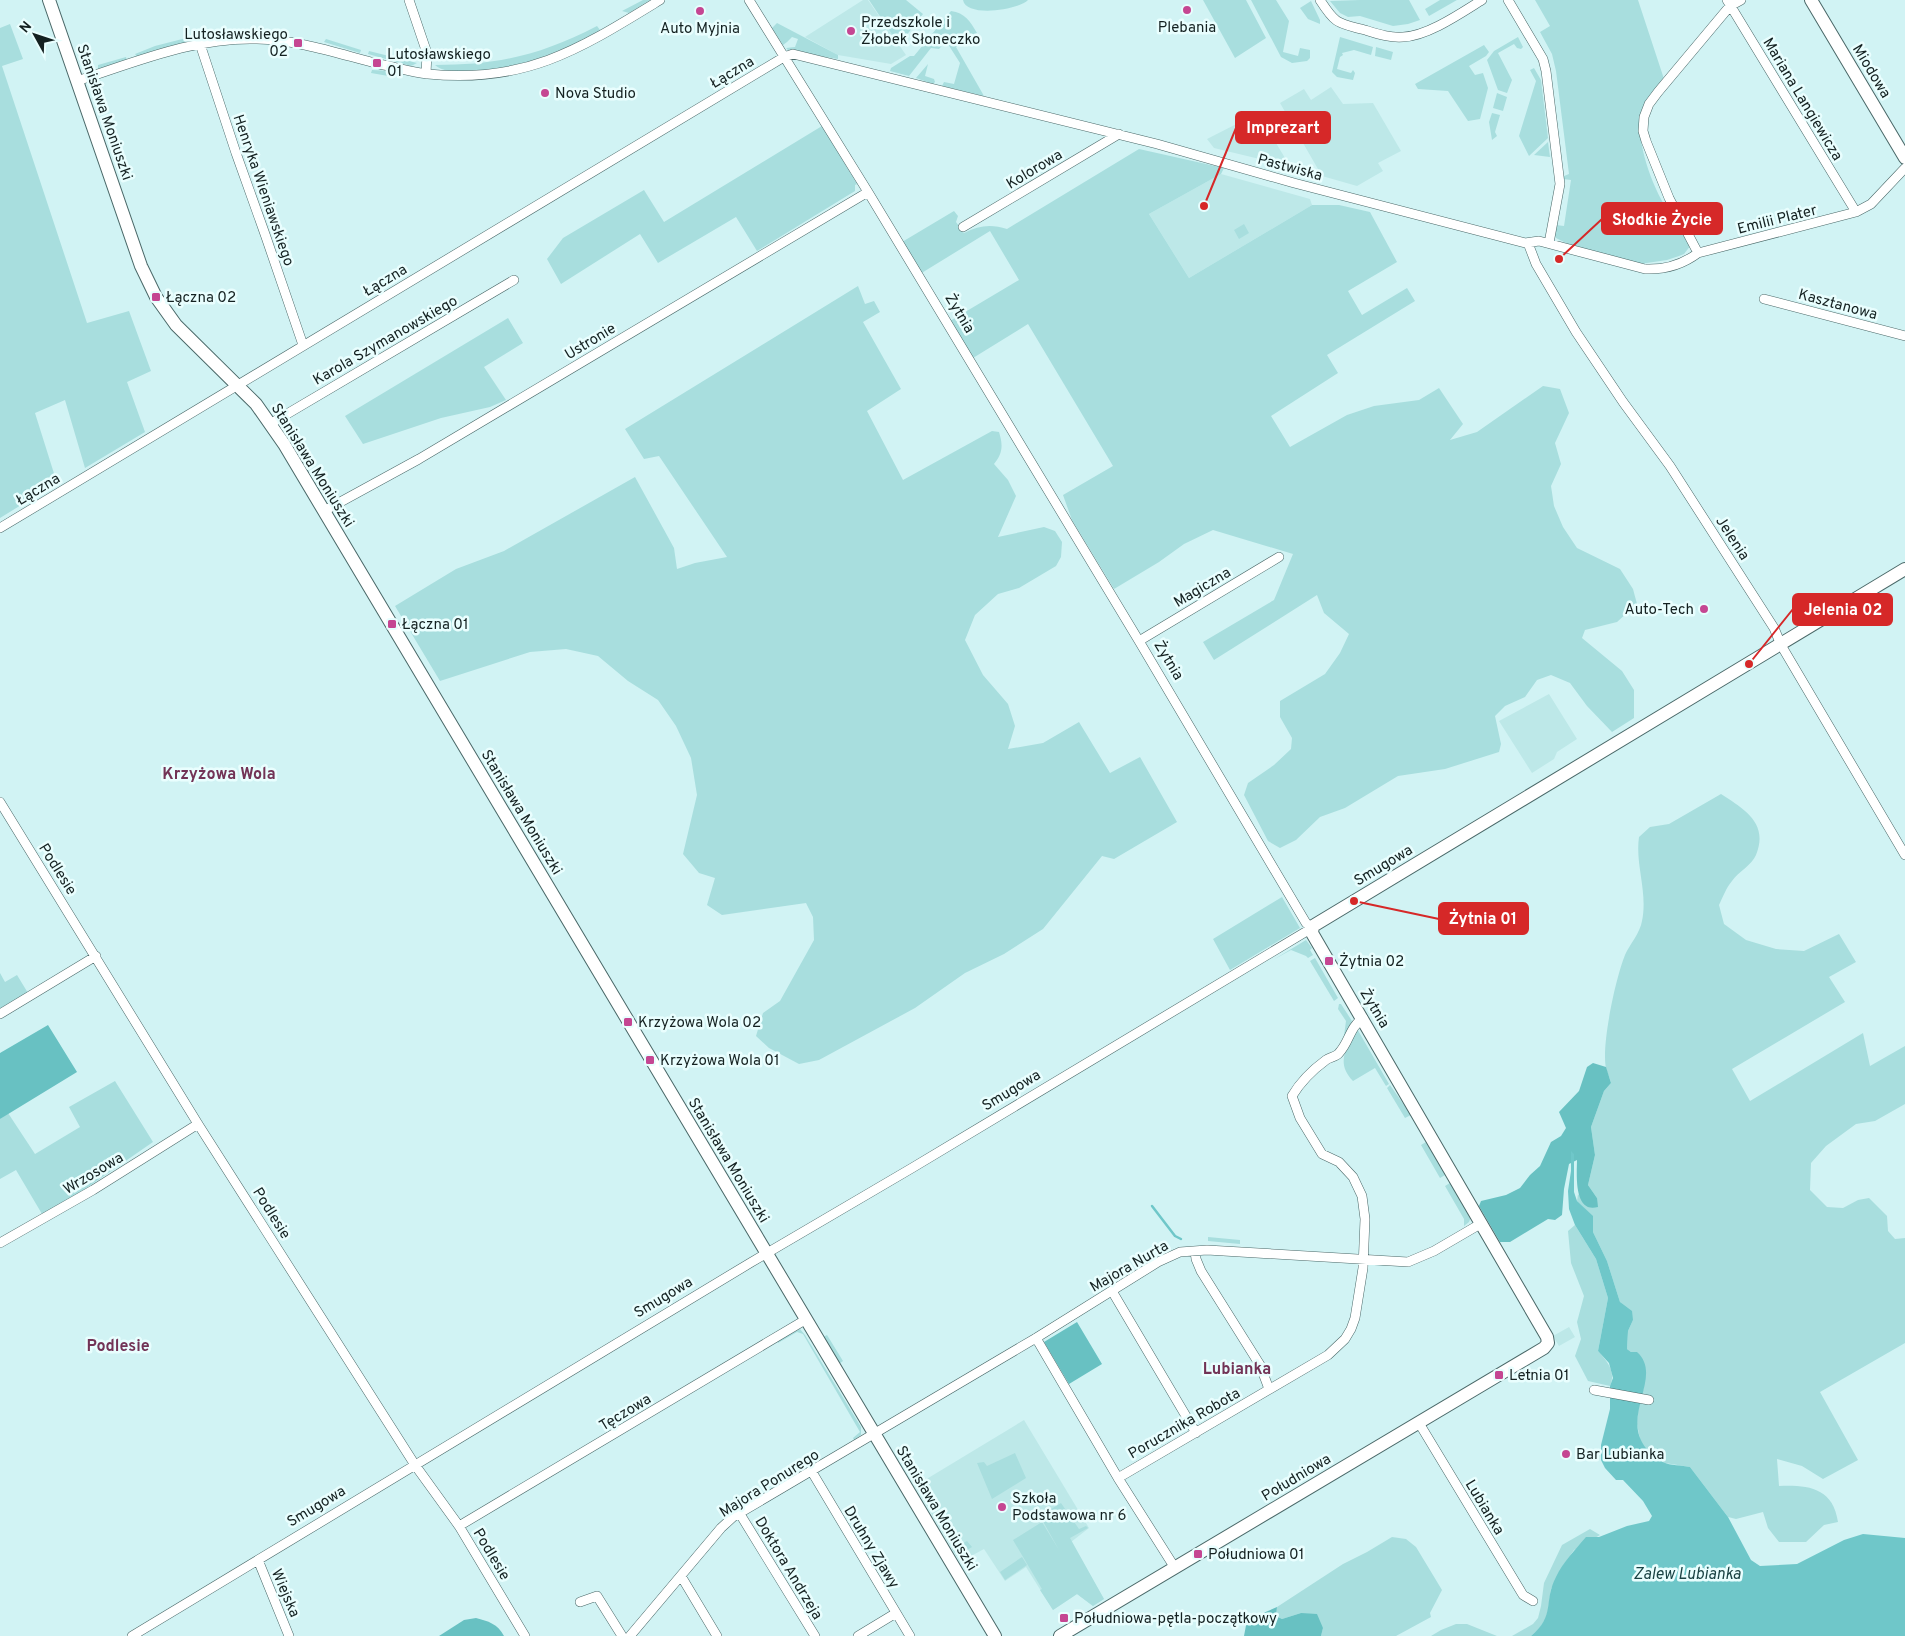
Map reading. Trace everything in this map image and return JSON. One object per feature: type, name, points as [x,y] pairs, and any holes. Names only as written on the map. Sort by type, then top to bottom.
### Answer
[{"type":"street","name":"Stanisława Moniuszki","points":[[49,0],[141,266],[156,297],[176,325],[238,385],[256,404],[270,424],[324,511],[995,1636]]},
{"type":"street","points":[[409,0],[426,53],[426,74]]},
{"type":"street","points":[[78,81],[174,50],[236,39],[278,40],[298,43],[426,74],[481,75],[518,70],[571,52],[660,0]]},
{"type":"street","name":"Żytnia","points":[[749,0],[868,192],[1303,917],[1312,928],[1313,934],[1482,1223],[1547,1337],[1548,1343]]},
{"type":"street","points":[[1320,0],[1331,17],[1340,23],[1388,37],[1404,38],[1422,34],[1482,0]]},
{"type":"street","points":[[1508,0],[1543,59],[1546,71],[1560,184],[1549,244]]},
{"type":"street","points":[[1698,253],[1655,167],[1645,136],[1644,117],[1653,99],[1729,3],[1741,0]]},
{"type":"street","name":"Miodowa","points":[[1811,0],[1905,158]]},
{"type":"street","name":"Mariana Langiewicza","points":[[1729,3],[1856,212]]},
{"type":"street","name":"Henryka Wieniawskiego","points":[[200,44],[303,345]]},
{"type":"street","name":"Pastwiska","points":[[784,57],[793,54],[1119,134],[1294,183],[1528,243],[1534,241],[1549,244],[1650,269],[1684,263],[1698,253]]},
{"type":"street","name":"Łączna","points":[[0,528],[784,57]]},
{"type":"street","name":"Kolorowa","points":[[963,227],[1119,134]]},
{"type":"street","name":"Emilii Plater","points":[[1698,253],[1856,212],[1871,204],[1905,168]]},
{"type":"street","name":"Ustronie","points":[[324,511],[419,459],[868,192]]},
{"type":"street","name":"Jelenia","points":[[1528,243],[1536,264],[1576,332],[1623,402],[1670,466],[1774,628],[1780,645],[1905,855]]},
{"type":"street","name":"Karola Szymanowskiego","points":[[270,424],[514,280]]},
{"type":"street","name":"Kasztanowa","points":[[1764,299],[1905,336]]},
{"type":"street","name":"Magiczna","points":[[1139,641],[1279,557]]},
{"type":"street","name":"Smugowa","points":[[132,1636],[1312,928],[1905,569]]},
{"type":"street","name":"Podlesie","points":[[0,802],[198,1124],[415,1465],[459,1526],[525,1636]]},
{"type":"street","points":[[0,1014],[96,956]]},
{"type":"street","name":"Porucznika Robota","points":[[1118,1478],[1328,1355],[1352,1330],[1364,1260],[1365,1219],[1362,1196],[1353,1176],[1339,1162],[1322,1154],[1300,1118],[1292,1096],[1303,1078],[1328,1059],[1337,1055],[1344,1046],[1352,1028],[1363,1018]]},
{"type":"street","name":"Wrzosowa","points":[[0,1243],[93,1190],[198,1124]]},
{"type":"street","name":"Majora Nurta","points":[[875,1434],[1036,1338],[1158,1262],[1180,1252],[1207,1250],[1408,1262],[1434,1251],[1482,1223]]},
{"type":"street","points":[[1195,1251],[1201,1270],[1260,1365],[1269,1389]]},
{"type":"street","points":[[1112,1291],[1196,1433]]},
{"type":"street","name":"Tęczowa","points":[[459,1526],[805,1320]]},
{"type":"street","points":[[1036,1338],[1118,1478],[1175,1568]]},
{"type":"street","name":"Południowa","points":[[1060,1636],[1544,1348],[1548,1343]]},
{"type":"street","points":[[1594,1390],[1649,1400]]},
{"type":"street","name":"Lubianka","points":[[1419,1423],[1523,1596],[1533,1601]]},
{"type":"street","name":"Majora Ponurego","points":[[630,1636],[721,1528],[740,1514],[875,1434]]},
{"type":"street","name":"Druhny Zjawy","points":[[812,1472],[910,1636]]},
{"type":"street","name":"Doktora Andrzeja","points":[[740,1514],[814,1636]]},
{"type":"street","name":"Wiejska","points":[[258,1560],[289,1636]]},
{"type":"street","points":[[681,1576],[717,1636]]},
{"type":"street","points":[[580,1602],[597,1596],[622,1636]]},
{"type":"street","points":[[858,1636],[896,1613]]},
{"type":"shaded area","points":[[643,0],[650,0],[629,13],[622,11]]},
{"type":"shaded area","name":"Przedszkole i Żłobek Słoneczko","points":[[863,0],[868,0],[906,55],[891,64],[838,55],[805,37]]},
{"type":"shaded area","points":[[869,0],[906,0],[923,14],[899,45]]},
{"type":"shaded area","points":[[963,0],[1028,0],[1014,7],[983,11],[966,6]]},
{"type":"shaded area","points":[[1203,0],[1246,0],[1266,38],[1235,58]]},
{"type":"shaded area","points":[[1251,0],[1276,0],[1289,21],[1283,52],[1298,56],[1300,48],[1310,50],[1310,58],[1307,61],[1292,63],[1281,57]]},
{"type":"shaded area","points":[[1409,0],[1420,20],[1393,26],[1360,16],[1348,17],[1340,13],[1330,1]]},
{"type":"shaded area","points":[[1440,0],[1457,0],[1429,16],[1425,9]]},
{"type":"shaded area","points":[[1535,0],[1638,0],[1664,79],[1648,97],[1642,110],[1640,133],[1642,146],[1654,185],[1668,211],[1691,245],[1684,254],[1667,260],[1640,264],[1570,245],[1556,238],[1554,233],[1556,225],[1564,226],[1571,180],[1563,179],[1564,176],[1569,174],[1556,71],[1552,54],[1540,32],[1550,26]]},
{"type":"shaded area","points":[[1311,1],[1320,24],[1308,19],[1300,8]]},
{"type":"shaded area","points":[[951,11],[967,18],[977,33],[956,47],[984,96],[942,86],[944,82],[954,84],[960,63],[946,41],[939,49],[931,48],[909,76],[890,71],[891,68],[910,56],[914,56]]},
{"type":"shaded area","points":[[777,23],[838,55],[838,59],[789,51],[786,48],[795,47],[798,39],[792,37],[783,45],[772,28]]},
{"type":"shaded area","points":[[10,24],[23,59],[2,66],[87,323],[129,311],[151,371],[127,382],[145,432],[85,468],[65,400],[35,413],[57,483],[0,518],[0,28]]},
{"type":"shaded area","points":[[597,26],[600,30],[570,46],[540,58],[509,66],[460,72],[444,70],[435,65],[479,63],[519,56],[557,44]]},
{"type":"shaded area","points":[[194,36],[194,40],[137,57],[135,54],[155,46]]},
{"type":"shaded area","points":[[1340,37],[1373,47],[1371,55],[1354,50],[1342,53],[1343,55],[1340,57],[1337,69],[1351,73],[1353,70],[1355,73],[1353,80],[1337,77],[1332,72]]},
{"type":"shaded area","points":[[1518,37],[1523,47],[1521,49],[1517,48],[1514,44],[1498,53],[1512,80],[1507,93],[1498,90],[1487,60],[1494,51]]},
{"type":"shaded area","points":[[326,39],[361,50],[360,53],[324,42]]},
{"type":"shaded area","points":[[1484,45],[1489,52],[1486,56],[1469,66],[1475,75],[1483,73],[1488,88],[1480,119],[1468,121],[1448,91],[1418,89],[1415,84]]},
{"type":"shaded area","points":[[1376,47],[1393,52],[1391,60],[1375,56]]},
{"type":"shaded area","points":[[369,51],[417,63],[411,66],[368,54]]},
{"type":"shaded area","points":[[126,57],[127,60],[98,69],[98,65]]},
{"type":"shaded area","points":[[928,64],[925,76],[934,79],[935,82],[933,84],[916,78]]},
{"type":"shaded area","points":[[1534,68],[1541,80],[1548,138],[1529,156],[1519,136],[1536,81],[1530,70]]},
{"type":"shaded area","points":[[372,70],[391,71],[394,72],[394,77],[371,73]]},
{"type":"shaded area","points":[[1331,87],[1343,104],[1373,103],[1401,151],[1378,163],[1383,171],[1357,186],[1322,176],[1280,103],[1304,89],[1311,100]]},
{"type":"shaded area","points":[[1497,93],[1507,97],[1503,111],[1493,108]]},
{"type":"shaded area","points":[[1258,113],[1289,166],[1214,148],[1207,139]]},
{"type":"shaded area","points":[[1492,113],[1500,115],[1495,132],[1497,136],[1492,140],[1489,122]]},
{"type":"shaded area","points":[[822,126],[857,184],[855,185],[855,191],[757,251],[736,217],[658,263],[640,234],[561,284],[547,259],[563,238],[644,190],[664,222]]},
{"type":"shaded area","points":[[1548,142],[1550,157],[1534,155]]},
{"type":"shaded area","points":[[1139,149],[1224,168],[1221,174],[1149,214],[1189,278],[1312,205],[1339,205],[1370,212],[1397,262],[1348,291],[1362,315],[1407,288],[1415,301],[1327,355],[1338,373],[1271,416],[1290,447],[1347,415],[1374,406],[1419,400],[1439,388],[1463,424],[1450,440],[1477,432],[1543,386],[1560,389],[1569,413],[1555,443],[1561,464],[1551,486],[1554,506],[1563,527],[1577,548],[1620,569],[1633,589],[1637,604],[1617,622],[1585,630],[1582,638],[1622,671],[1634,690],[1634,718],[1612,732],[1587,706],[1570,683],[1551,675],[1537,680],[1525,697],[1505,706],[1495,716],[1501,744],[1499,752],[1445,769],[1398,776],[1345,808],[1320,817],[1296,840],[1280,848],[1268,841],[1244,795],[1248,783],[1274,765],[1291,749],[1292,738],[1280,717],[1280,701],[1325,674],[1340,653],[1349,634],[1324,613],[1317,595],[1214,660],[1203,642],[1274,600],[1293,554],[1213,530],[1184,544],[1159,562],[1114,589],[1072,520],[1063,495],[1113,466],[1028,324],[973,358],[950,321],[1019,280],[990,231],[920,274],[902,242],[954,211],[958,216],[956,222],[964,233],[986,226],[1007,229]]},
{"type":"shaded area","points":[[1221,174],[1310,199],[1312,205],[1189,278],[1149,214]]},
{"type":"shaded area","points":[[1244,224],[1249,233],[1239,239],[1234,230]]},
{"type":"shaded area","points":[[858,286],[865,304],[874,301],[880,312],[863,322],[901,389],[867,411],[903,480],[992,431],[999,432],[1001,449],[994,464],[1008,480],[1016,496],[998,537],[1044,527],[1055,531],[1062,542],[1061,557],[1056,566],[1019,588],[998,594],[975,615],[965,640],[983,675],[1008,704],[1015,726],[1008,749],[1043,743],[1079,722],[1110,773],[1140,757],[1177,822],[1114,859],[1102,856],[1043,929],[1004,954],[965,973],[915,1008],[819,1060],[799,1064],[769,1048],[756,1036],[763,1013],[780,1001],[814,940],[813,917],[806,903],[722,915],[707,905],[715,878],[699,873],[683,854],[697,795],[691,758],[676,726],[658,700],[628,681],[598,656],[566,649],[530,652],[440,681],[395,606],[456,569],[504,551],[635,477],[674,548],[677,569],[695,563],[727,557],[659,456],[644,459],[625,429]]},
{"type":"shaded area","points":[[508,318],[523,343],[484,367],[506,400],[490,407],[441,418],[363,444],[345,416]]},
{"type":"shaded area","points":[[1549,694],[1577,739],[1557,752],[1554,759],[1532,773],[1499,721]]},
{"type":"shaded area","points":[[1721,794],[1746,811],[1757,826],[1759,834],[1759,844],[1754,859],[1730,884],[1719,905],[1724,924],[1746,940],[1776,949],[1804,951],[1839,934],[1856,962],[1829,977],[1845,1002],[1732,1069],[1750,1101],[1863,1033],[1870,1066],[1905,1046],[1905,1104],[1875,1121],[1856,1124],[1826,1146],[1811,1163],[1810,1190],[1827,1207],[1843,1208],[1858,1200],[1869,1198],[1887,1216],[1888,1231],[1895,1239],[1905,1238],[1905,1343],[1820,1392],[1858,1460],[1823,1479],[1802,1466],[1777,1459],[1779,1486],[1799,1486],[1817,1490],[1831,1501],[1835,1510],[1838,1522],[1824,1525],[1806,1542],[1779,1542],[1768,1528],[1763,1512],[1736,1519],[1728,1517],[1690,1467],[1665,1463],[1641,1444],[1637,1424],[1638,1409],[1644,1387],[1631,1352],[1627,1349],[1628,1331],[1633,1320],[1620,1302],[1607,1261],[1593,1232],[1593,1222],[1589,1213],[1577,1201],[1578,1194],[1587,1206],[1597,1198],[1588,1185],[1595,1155],[1591,1127],[1604,1091],[1611,1083],[1605,1057],[1610,1011],[1625,955],[1642,921],[1644,900],[1638,847],[1639,837],[1650,827],[1669,824]]},
{"type":"shaded area","points":[[1282,897],[1300,928],[1230,970],[1213,939]]},
{"type":"shaded area","points":[[1306,940],[1312,948],[1310,950],[1313,955],[1308,958],[1291,950],[1273,960]]},
{"type":"shaded area","points":[[1315,958],[1338,998],[1334,1001],[1310,961]]},
{"type":"shaded area","points":[[0,973],[5,982],[17,975],[28,993],[0,1010]]},
{"type":"shaded area","points":[[1339,1004],[1341,1004],[1352,1021],[1343,1043],[1346,1021],[1338,1009]]},
{"type":"shaded area","points":[[48,1025],[77,1072],[0,1119],[0,1053]]},
{"type":"shaded area","points":[[1356,1027],[1389,1084],[1386,1086],[1375,1068],[1353,1081],[1348,1074],[1345,1068],[1344,1055]]},
{"type":"shaded area","points":[[1593,1063],[1606,1067],[1611,1083],[1604,1091],[1591,1127],[1595,1155],[1588,1185],[1597,1198],[1598,1207],[1590,1208],[1580,1199],[1577,1182],[1577,1160],[1569,1164],[1564,1189],[1562,1215],[1555,1220],[1548,1219],[1510,1242],[1500,1242],[1479,1206],[1481,1201],[1506,1195],[1520,1188],[1540,1166],[1551,1142],[1561,1136],[1566,1128],[1559,1112],[1579,1091],[1587,1067]]},
{"type":"shaded area","points":[[115,1081],[153,1142],[85,1189],[42,1214],[16,1170],[0,1179],[0,1119],[8,1113],[35,1154],[80,1127],[69,1107]]},
{"type":"shaded area","points":[[1390,1085],[1411,1115],[1405,1118],[1387,1088]]},
{"type":"shaded area","points":[[1426,1142],[1445,1175],[1440,1178],[1421,1145]]},
{"type":"shaded area","points":[[1450,1183],[1471,1217],[1464,1226],[1464,1219],[1445,1186]]},
{"type":"shaded area","points":[[1575,1225],[1596,1259],[1608,1298],[1598,1351],[1608,1363],[1612,1376],[1610,1386],[1588,1381],[1575,1356],[1581,1339],[1577,1322],[1584,1296],[1571,1263],[1568,1231]]},
{"type":"shaded area","points":[[1208,1237],[1240,1240],[1240,1244],[1208,1241]]},
{"type":"shaded area","points":[[1077,1322],[1102,1364],[1069,1384],[1044,1342]]},
{"type":"shaded area","points":[[1569,1327],[1575,1337],[1559,1346],[1553,1336]]},
{"type":"shaded area","points":[[800,1329],[861,1427],[861,1435],[854,1440],[853,1438],[860,1432],[803,1334],[797,1332],[778,1343],[777,1341]]},
{"type":"shaded area","points":[[827,1335],[843,1361],[839,1364],[823,1337]]},
{"type":"shaded area","name":"Szkoła Podstawowa nr 6","points":[[1024,1420],[1089,1528],[1071,1542],[1104,1599],[1093,1606],[1077,1594],[1053,1610],[1026,1567],[1005,1581],[984,1549],[960,1562],[915,1486]]},
{"type":"shaded area","points":[[1015,1453],[1026,1478],[992,1499],[977,1463],[984,1462],[987,1466]]},
{"type":"shaded area","points":[[1061,1503],[1079,1529],[1086,1526],[1088,1528],[1070,1538],[1104,1599],[1093,1606],[1077,1594],[1053,1610],[1013,1540],[1042,1522],[1059,1550],[1040,1516]]},
{"type":"shaded area","points":[[1590,1529],[1600,1535],[1574,1550],[1564,1564],[1551,1589],[1547,1617],[1539,1629],[1531,1636],[1512,1636],[1533,1624],[1538,1618],[1544,1583],[1562,1545]]},
{"type":"shaded area","points":[[1392,1537],[1406,1539],[1416,1547],[1442,1590],[1430,1613],[1431,1617],[1396,1636],[1321,1636],[1323,1628],[1301,1613],[1282,1619],[1276,1616],[1277,1607],[1343,1564]]},
{"type":"shaded area","points":[[967,1541],[972,1547],[957,1556],[952,1549]]},
{"type":"shaded area","points":[[1022,1557],[1027,1565],[1005,1580],[1000,1572]]},
{"type":"shaded area","points":[[1277,1607],[1276,1616],[1282,1619],[1301,1613],[1317,1614],[1323,1628],[1321,1636],[1244,1636],[1247,1620]]},
{"type":"shaded area","points":[[476,1618],[492,1624],[504,1636],[439,1636],[464,1620]]},
{"type":"shaded area","points":[[1456,1624],[1467,1624],[1497,1636],[1431,1636]]},
{"type":"water","name":"Zalew Lubianka","points":[[1571,1151],[1574,1154],[1574,1192],[1577,1201],[1593,1216],[1593,1232],[1607,1261],[1620,1302],[1632,1311],[1633,1320],[1628,1331],[1627,1349],[1631,1352],[1637,1352],[1645,1363],[1646,1376],[1637,1420],[1639,1434],[1647,1449],[1663,1462],[1690,1467],[1728,1517],[1751,1560],[1760,1566],[1797,1564],[1844,1540],[1863,1534],[1905,1538],[1905,1636],[1531,1636],[1544,1621],[1552,1586],[1559,1572],[1586,1537],[1599,1537],[1627,1526],[1649,1521],[1652,1516],[1643,1501],[1623,1480],[1616,1480],[1605,1468],[1601,1460],[1601,1445],[1610,1409],[1610,1386],[1613,1378],[1609,1363],[1598,1351],[1608,1298],[1596,1259],[1575,1225],[1569,1209],[1568,1191]]},
{"type":"waterway","points":[[1152,1206],[1175,1236],[1181,1239]]},
{"type":"place","name":"Plebania","points":[[1187,10]]},
{"type":"place","name":"Auto Myjnia","points":[[700,11]]},
{"type":"place","name":"Przedszkole i Żłobek Słoneczko","points":[[851,31]]},
{"type":"place","name":"Lutosławskiego 02","points":[[298,43]]},
{"type":"place","name":"Lutosławskiego 01","points":[[377,63]]},
{"type":"place","name":"Nova Studio","points":[[545,93]]},
{"type":"place","name":"Imprezart","points":[[1204,206]]},
{"type":"place","name":"Słodkie Życie","points":[[1559,259]]},
{"type":"place","name":"Łączna 02","points":[[156,297]]},
{"type":"place","name":"Auto-Tech","points":[[1704,609]]},
{"type":"place","name":"Łączna 01","points":[[392,624]]},
{"type":"place","name":"Jelenia 02","points":[[1749,664]]},
{"type":"place","name":"Żytnia 01","points":[[1354,901]]},
{"type":"place","name":"Żytnia 02","points":[[1329,961]]},
{"type":"place","name":"Krzyżowa Wola 02","points":[[628,1022]]},
{"type":"place","name":"Krzyżowa Wola 01","points":[[650,1060]]},
{"type":"place","name":"Letnia 01","points":[[1499,1375]]},
{"type":"place","name":"Bar Lubianka","points":[[1566,1454]]},
{"type":"place","name":"Szkoła Podstawowa nr 6","points":[[1002,1507]]},
{"type":"place","name":"Południowa 01","points":[[1198,1554]]},
{"type":"place","name":"Południowa-pętla-początkowy","points":[[1064,1618]]},
{"type":"district","name":"Krzyżowa Wola","points":[[219,773]]},
{"type":"district","name":"Podlesie","points":[[118,1345]]},
{"type":"district","name":"Lubianka","points":[[1237,1368]]}]
